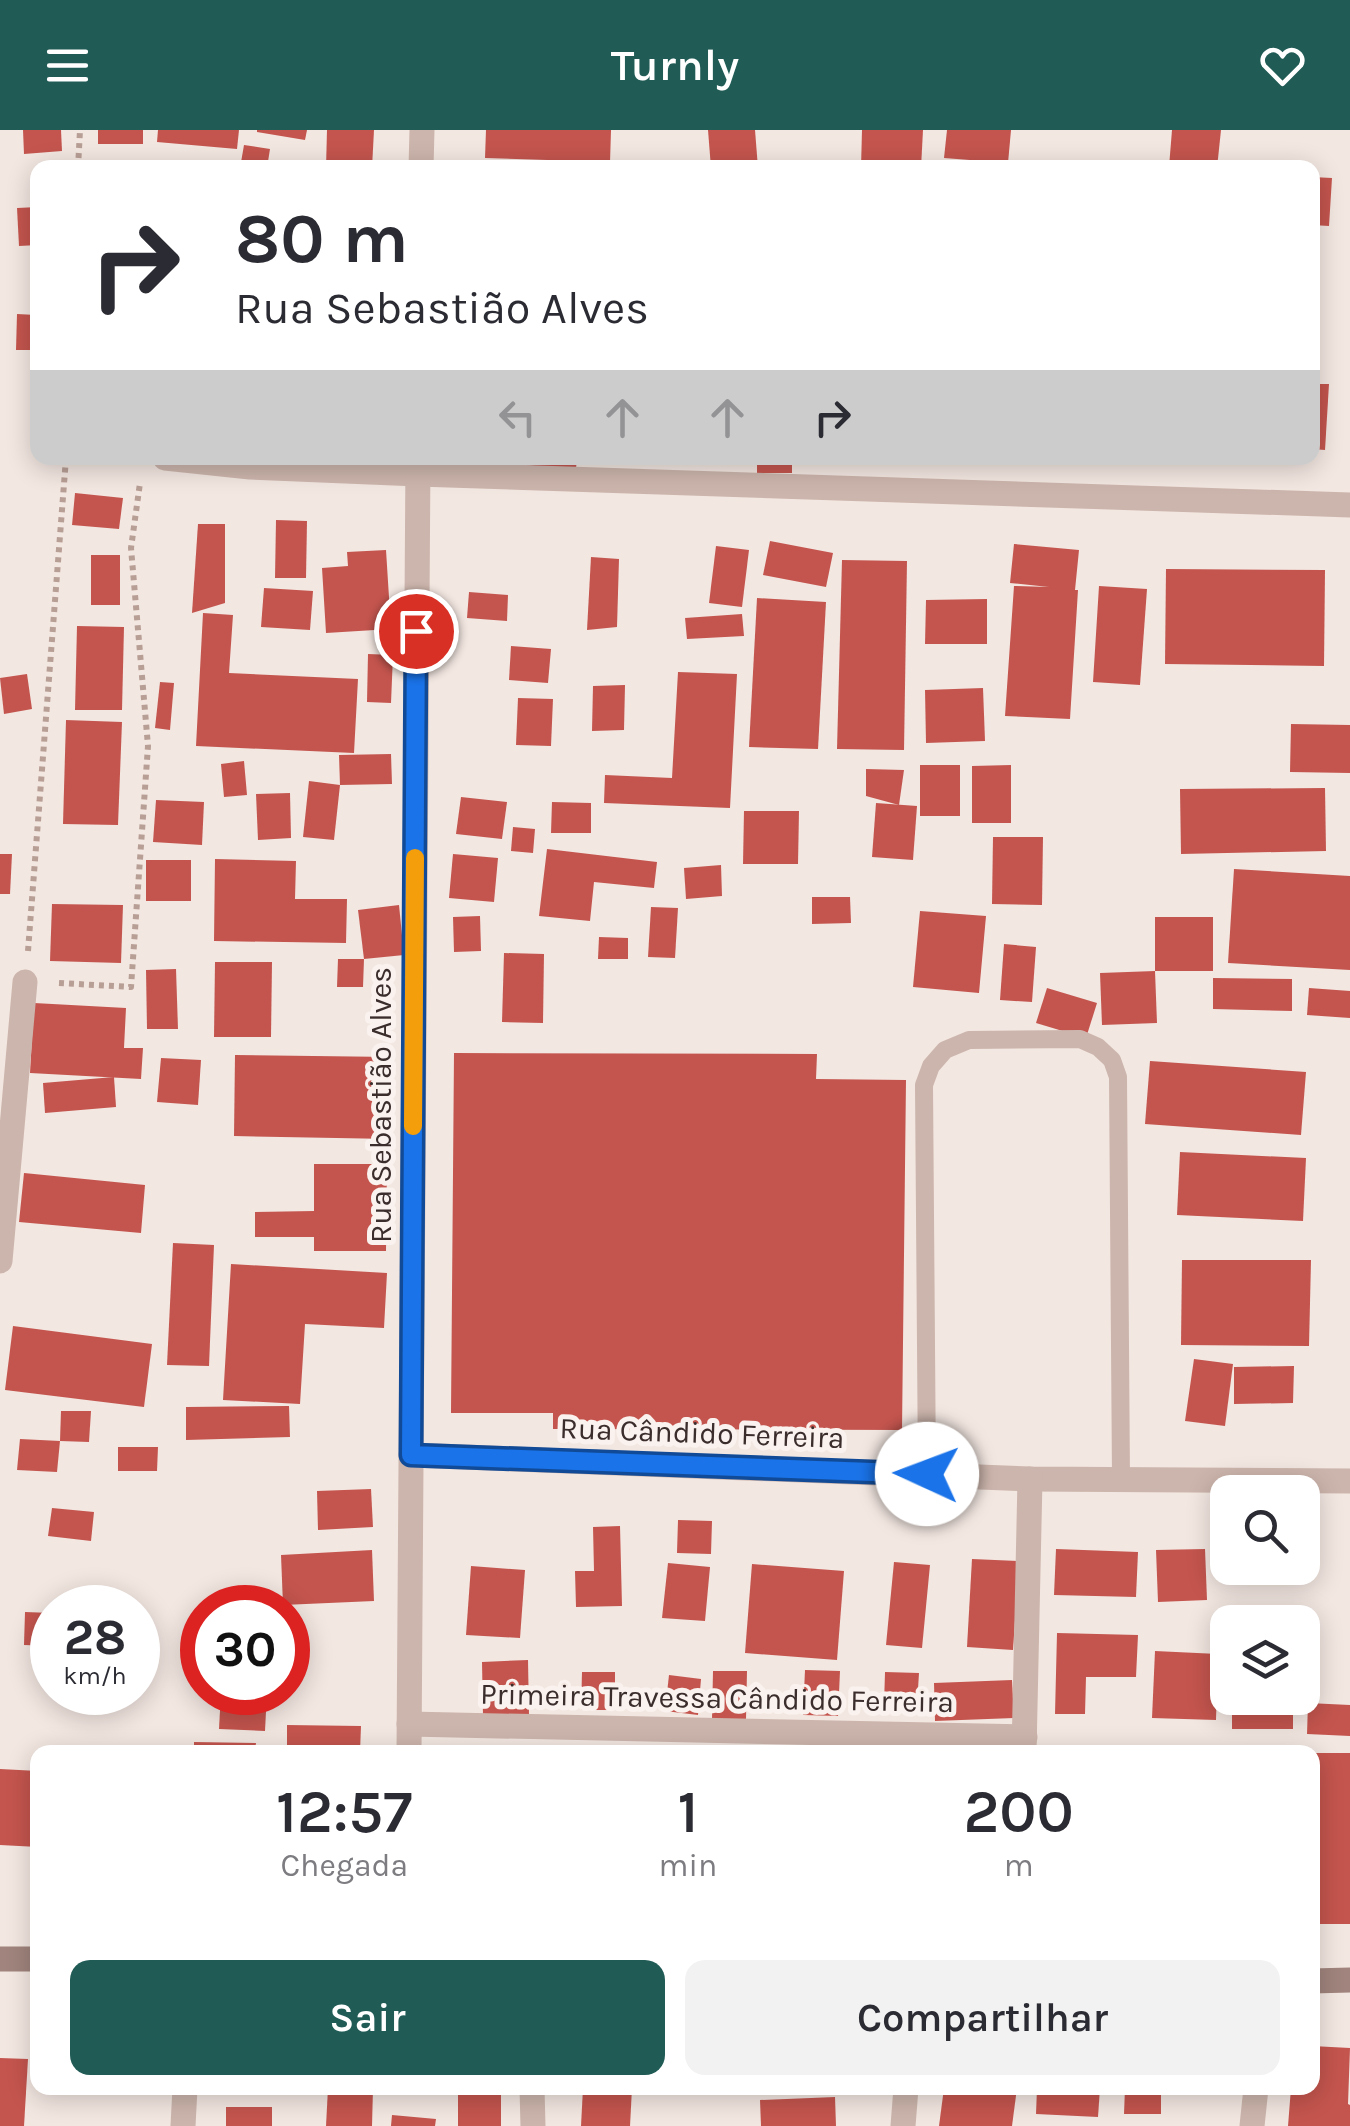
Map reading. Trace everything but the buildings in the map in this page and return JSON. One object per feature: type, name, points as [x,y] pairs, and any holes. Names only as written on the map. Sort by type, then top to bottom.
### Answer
[{"type":"main road","points":[[0,1958],[30,1959]]},
{"type":"main road","points":[[1320,1981],[1350,1980]]},
{"type":"street","points":[[421,160],[422,130]]},
{"type":"street","points":[[231,465],[418,466],[1350,505]]},
{"type":"street","name":"Rua Sebastião Alves","points":[[409,1745],[418,466]]},
{"type":"street","points":[[0,1260],[25,982]]},
{"type":"street","name":"Rua Cândido Ferreira","points":[[411,1455],[1030,1479],[1350,1481]]},
{"type":"street","name":"Primeira Travessa Cândido Ferreira","points":[[408,1724],[1025,1745],[1030,1479]]},
{"type":"street","points":[[183,2126],[185,2095]]},
{"type":"street","points":[[532,2095],[533,2126]]},
{"type":"street","points":[[903,2126],[905,2095]]},
{"type":"street","points":[[1252,2126],[1255,2095]]},
{"type":"lane","points":[[927,1474],[924,1085],[931,1066],[945,1050],[969,1040],[1080,1039],[1098,1046],[1112,1060],[1118,1077],[1121,1479]]},
{"type":"path","points":[[78,160],[80,130]]},
{"type":"path","points":[[65,465],[25,982],[131,986],[148,746],[131,548],[142,476]]},
{"type":"slow traffic","points":[[413,1126],[415,858]]},
{"type":"route","points":[[416,631],[411,1455],[927,1474]]}]
